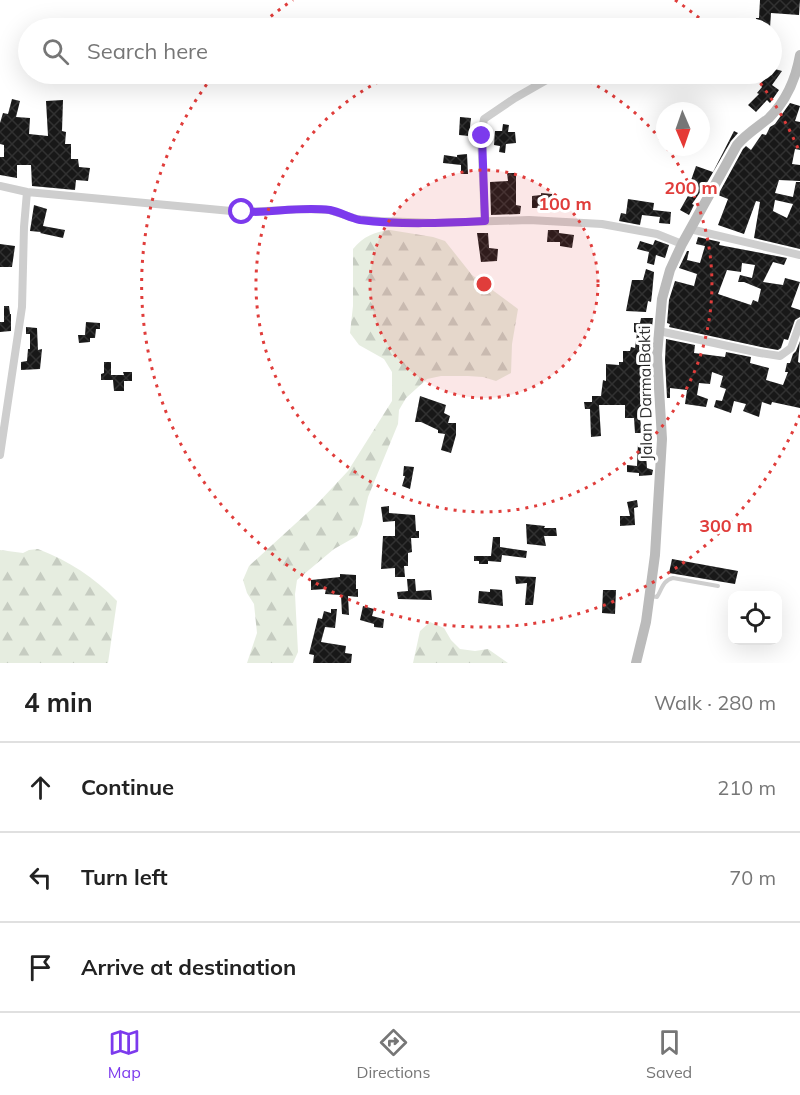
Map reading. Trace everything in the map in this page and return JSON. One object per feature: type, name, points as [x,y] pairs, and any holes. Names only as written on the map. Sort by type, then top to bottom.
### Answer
[{"type":"street","name":"Jalan Darma Bakti","points":[[636,663],[650,596],[662,458],[657,355],[659,316],[667,279],[682,244],[736,145],[775,111],[786,95],[799,63]]},
{"type":"street","points":[[485,221],[482,136],[484,119],[540,84]]},
{"type":"street","points":[[0,186],[27,192],[242,212],[329,210],[370,221],[435,223],[529,220],[602,224],[657,234],[682,244]]},
{"type":"street","points":[[0,455],[22,307],[27,192]]},
{"type":"street","points":[[690,229],[800,255]]},
{"type":"street","points":[[659,331],[780,356],[791,348],[800,324]]},
{"type":"lane","points":[[650,596],[657,597],[668,579],[673,578],[718,586]]},
{"type":"green space","points":[[390,230],[445,241],[472,275],[518,309],[512,344],[511,373],[496,381],[468,376],[441,376],[427,379],[406,398],[399,410],[398,424],[368,497],[357,536],[334,549],[297,580],[295,594],[298,652],[293,663],[247,663],[257,633],[254,604],[243,580],[249,566],[317,504],[348,471],[392,401],[392,372],[384,359],[359,345],[350,333],[353,306],[353,249],[370,235]]},
{"type":"green space","points":[[38,549],[80,570],[117,601],[108,663],[0,663],[0,550],[23,553]]},
{"type":"green space","points":[[430,622],[444,628],[460,649],[475,651],[488,649],[508,663],[413,663],[420,631]]},
{"type":"building","points":[[760,0],[800,0],[799,15],[771,13],[771,18],[759,18]]},
{"type":"building","points":[[760,84],[773,84],[779,90],[770,103],[767,100],[756,112],[748,105],[759,94],[757,93],[762,87]]},
{"type":"building","points":[[12,99],[20,101],[16,117],[30,118],[29,134],[48,136],[46,101],[63,100],[62,131],[66,132],[65,144],[71,144],[71,159],[78,159],[79,167],[90,168],[88,181],[76,180],[75,190],[32,186],[31,165],[17,165],[17,178],[0,175],[0,157],[4,157],[4,145],[0,144],[0,123],[3,113],[8,114]]},
{"type":"building","points":[[790,103],[800,106],[795,121],[800,122],[800,150],[795,149],[792,164],[800,165],[800,181],[779,180],[775,193],[793,197],[796,182],[800,182],[800,249],[754,238],[760,202],[756,201],[744,234],[718,225],[728,199],[718,195],[743,149],[746,146],[751,150],[762,134],[766,135],[770,127],[775,124]],"holes":[[[775,200],[793,204],[787,218],[773,211]]]},
{"type":"building","points":[[460,117],[471,118],[469,136],[459,135]]},
{"type":"building","points":[[503,124],[509,125],[508,132],[515,132],[516,143],[506,144],[505,153],[499,152],[500,146],[494,145],[495,131],[502,131]]},
{"type":"building","points":[[734,131],[738,133],[731,141],[708,181],[692,204],[694,205],[689,215],[680,210],[693,187],[689,186],[696,166],[713,172]]},
{"type":"building","points":[[467,154],[468,174],[461,174],[461,165],[443,163],[444,155],[457,157],[457,155]]},
{"type":"building","points":[[507,173],[516,173],[516,205],[521,206],[520,214],[491,215],[490,182],[508,181]]},
{"type":"building","points":[[541,193],[552,194],[552,208],[532,208],[532,196],[541,195]]},
{"type":"building","points":[[628,199],[654,203],[653,210],[671,212],[670,224],[659,223],[660,217],[642,215],[640,225],[619,221],[621,213],[626,214]]},
{"type":"building","points":[[34,205],[47,209],[43,226],[65,230],[63,238],[30,231]]},
{"type":"building","points":[[548,230],[559,230],[559,233],[574,235],[572,248],[560,246],[560,242],[547,242]]},
{"type":"building","points":[[477,233],[488,233],[489,248],[498,249],[497,261],[481,262]]},
{"type":"building","points":[[698,237],[720,242],[719,245],[787,258],[784,265],[773,262],[763,282],[783,285],[785,278],[800,282],[791,307],[800,310],[800,317],[795,320],[788,340],[784,339],[781,348],[778,350],[761,347],[669,327],[670,324],[667,323],[669,300],[675,281],[694,286],[697,274],[679,268],[687,251],[689,251],[687,260],[700,263],[705,246],[696,244]],"holes":[[[742,263],[755,265],[752,278],[740,275],[738,282],[761,289],[758,302],[753,300],[751,305],[718,294],[727,270],[741,272]]]},
{"type":"building","points":[[655,240],[669,245],[665,258],[656,255],[654,265],[647,263],[649,252],[637,249],[640,241],[653,245]]},
{"type":"building","points":[[0,244],[15,246],[12,267],[0,267]]},
{"type":"building","points":[[646,269],[654,272],[651,302],[648,301],[646,312],[626,311],[632,280],[643,280]]},
{"type":"building","points":[[4,306],[9,306],[11,331],[0,332],[0,322],[4,322]]},
{"type":"building","points":[[641,318],[653,318],[648,361],[650,361],[649,395],[642,395],[644,407],[643,418],[640,418],[642,433],[635,433],[634,418],[625,418],[625,405],[599,405],[601,436],[591,437],[590,409],[585,409],[584,402],[592,402],[592,396],[601,396],[603,380],[606,381],[606,364],[619,365],[619,362],[623,362],[623,351],[630,351],[631,347],[635,348],[637,333],[634,332],[634,323],[640,323]]},
{"type":"building","points":[[86,322],[100,323],[100,329],[96,329],[95,338],[90,338],[90,342],[79,343],[78,335],[85,335]]},
{"type":"building","points":[[26,327],[37,328],[38,350],[42,349],[40,369],[21,370],[21,362],[27,361],[28,349],[30,349],[30,334],[26,334]]},
{"type":"building","points":[[666,339],[695,345],[694,353],[725,357],[726,352],[751,357],[750,363],[769,368],[766,380],[783,385],[788,372],[785,372],[787,363],[790,363],[800,341],[798,362],[800,363],[800,408],[762,402],[759,417],[743,411],[746,404],[734,401],[731,413],[714,407],[716,400],[722,401],[726,389],[720,387],[723,376],[712,372],[710,384],[699,383],[697,395],[708,399],[706,407],[685,404],[687,390],[670,388],[670,398],[667,398]]},
{"type":"building","points":[[104,362],[111,362],[111,375],[124,375],[123,372],[132,372],[132,381],[124,381],[124,391],[114,391],[113,380],[101,380],[101,374],[104,373]]},
{"type":"building","points":[[420,396],[446,405],[444,413],[450,416],[448,423],[456,423],[456,435],[451,453],[441,450],[445,434],[438,433],[438,430],[421,422],[415,422]]},
{"type":"building","points":[[645,441],[646,449],[653,449],[653,456],[646,456],[647,468],[653,470],[652,475],[639,476],[639,473],[627,472],[627,465],[637,466],[638,442]]},
{"type":"building","points":[[404,466],[414,467],[410,489],[402,486],[405,476],[403,476]]},
{"type":"building","points":[[637,500],[638,507],[634,508],[635,525],[620,526],[620,516],[630,516],[627,502]]},
{"type":"building","points":[[389,506],[389,513],[415,515],[416,531],[419,531],[419,538],[411,538],[412,552],[408,553],[408,566],[404,566],[405,577],[395,577],[395,568],[381,569],[383,536],[395,536],[395,521],[383,522],[381,507]]},
{"type":"building","points":[[526,524],[556,528],[557,536],[544,536],[546,546],[527,544]]},
{"type":"building","points":[[493,537],[500,537],[500,547],[527,551],[526,558],[502,555],[501,562],[488,561],[488,564],[479,564],[479,561],[474,561],[474,556],[491,556]]},
{"type":"building","points":[[672,559],[738,571],[735,584],[669,573]]},
{"type":"building","points":[[340,574],[356,575],[358,597],[348,596],[349,615],[342,614],[341,595],[325,594],[326,589],[311,590],[311,580],[340,577]]},
{"type":"building","points":[[515,576],[536,577],[533,605],[525,605],[527,583],[516,584]]},
{"type":"building","points":[[407,579],[415,579],[416,591],[431,590],[432,600],[398,599],[397,592],[408,591]]},
{"type":"building","points":[[490,589],[502,590],[503,606],[478,603],[479,591],[490,592]]},
{"type":"building","points":[[603,590],[616,590],[615,614],[602,613]]},
{"type":"building","points":[[363,606],[374,609],[372,616],[384,619],[383,628],[374,627],[374,624],[360,620]]},
{"type":"building","points":[[331,609],[337,609],[335,628],[325,627],[321,642],[346,646],[345,653],[352,654],[351,663],[313,663],[314,655],[309,654],[318,618],[322,619],[324,611],[331,613]]},
{"type":"route","points":[[242,212],[306,209],[329,210],[370,221],[435,223],[485,221],[482,136]]}]
